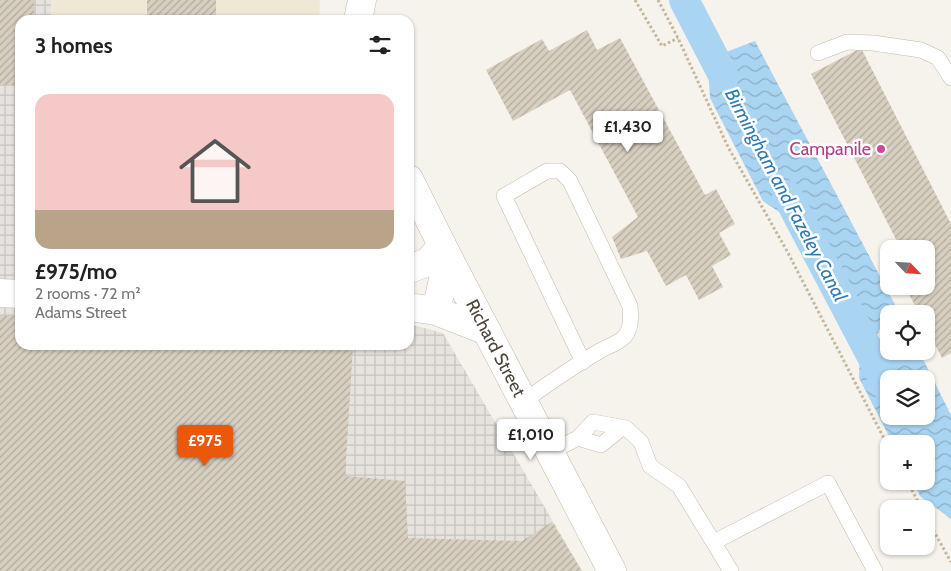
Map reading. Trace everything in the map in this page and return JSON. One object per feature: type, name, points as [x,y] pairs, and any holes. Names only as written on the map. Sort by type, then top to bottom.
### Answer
[{"type":"street","points":[[359,15],[362,0]]},
{"type":"street","name":"Richard Street","points":[[414,189],[612,571]]},
{"type":"street","points":[[414,267],[428,262],[445,252]]},
{"type":"street","name":"Richard Street","points":[[436,311],[445,252]]},
{"type":"street","points":[[0,293],[15,294]]},
{"type":"street","points":[[414,308],[436,311],[487,331]]},
{"type":"lane","points":[[818,53],[847,42],[873,43],[921,50],[938,58],[948,70],[951,78]]},
{"type":"lane","points":[[524,401],[582,362],[624,338],[632,322],[630,306],[570,181],[560,171],[547,171],[504,196],[582,362]]},
{"type":"lane","points":[[550,452],[578,438],[593,422],[626,428],[640,442],[650,466],[679,486],[731,571]]},
{"type":"lane","points":[[578,438],[601,445],[622,428]]},
{"type":"lane","points":[[714,542],[828,483],[876,571]]},
{"type":"path","points":[[635,0],[662,46],[678,38]]},
{"type":"path","points":[[658,0],[678,38],[728,147],[787,250],[882,435]]},
{"type":"path","points":[[935,533],[951,562]]},
{"type":"shaded area","points":[[0,0],[51,0],[52,15],[15,15],[15,350],[414,350],[414,325],[443,333],[582,571],[0,571]]},
{"type":"shaded area","points":[[51,0],[320,0],[319,15],[52,15]]},
{"type":"water","points":[[704,41],[721,54],[755,41],[880,276],[880,295],[890,295],[895,305],[880,305],[880,329],[876,337],[810,208],[803,205],[807,231],[763,201],[710,98]]},
{"type":"water","points":[[855,327],[871,342],[880,346],[880,360],[924,360],[928,370],[880,370],[880,419],[859,378],[860,355]]},
{"type":"water","points":[[935,383],[951,415],[951,519],[935,507],[935,500],[925,500],[920,496],[917,490],[935,490],[935,435],[888,435],[883,425],[935,425]]},
{"type":"building","points":[[0,0],[34,0],[34,15],[15,15],[15,85],[0,85]]},
{"type":"building","points":[[147,0],[216,0],[216,15],[147,15]]},
{"type":"building","points":[[587,30],[597,50],[620,38],[705,195],[716,189],[735,224],[719,233],[731,255],[712,266],[723,287],[699,300],[686,275],[666,286],[647,251],[621,259],[612,237],[638,217],[570,90],[513,121],[486,70],[542,39],[549,51]]},
{"type":"building","name":"Campanile","points":[[861,48],[951,224],[951,353],[942,358],[935,344],[935,305],[914,305],[910,295],[935,295],[935,240],[896,240],[811,74]]},
{"type":"building","points":[[0,316],[15,316],[15,350],[353,350],[345,476],[405,481],[408,538],[522,541],[552,522],[582,571],[0,571]]},
{"type":"waterway","name":"Birmingham and Fazeley Canal","points":[[684,0],[724,77]]},
{"type":"waterway","name":"Birmingham and Fazeley Canal","points":[[787,195],[880,372]]},
{"type":"place","name":"Campanile","points":[[881,149]]}]
